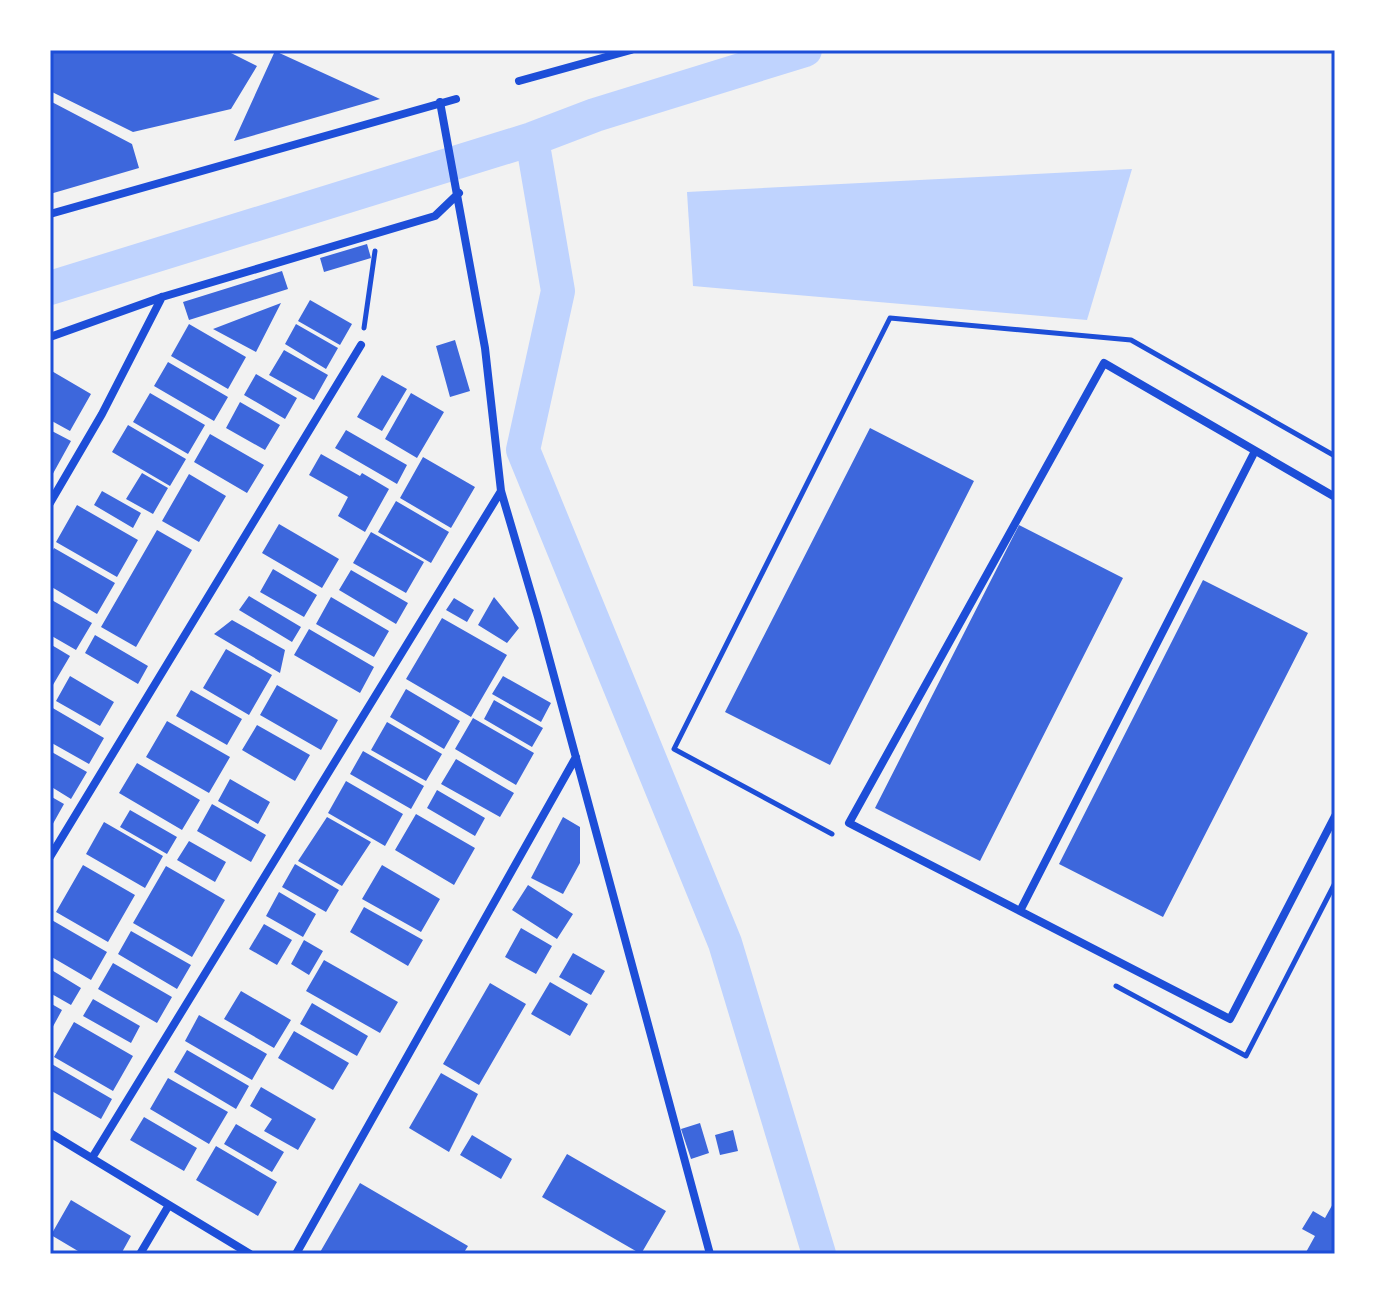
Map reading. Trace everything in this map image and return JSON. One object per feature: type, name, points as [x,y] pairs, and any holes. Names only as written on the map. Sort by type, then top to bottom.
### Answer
[{"type":"street","points":[[519,81],[631,50]]},
{"type":"street","points":[[50,214],[456,99]]},
{"type":"street","points":[[440,102],[485,348],[501,491],[710,1254]]},
{"type":"street","points":[[50,337],[162,297],[435,216],[459,193]]},
{"type":"street","points":[[50,503],[102,414],[162,297]]},
{"type":"street","points":[[50,857],[361,345]]},
{"type":"street","points":[[1335,497],[1104,363],[849,823],[1230,1019],[1335,816]]},
{"type":"street","points":[[1020,911],[1255,451]]},
{"type":"street","points":[[92,1158],[501,491]]},
{"type":"street","points":[[296,1254],[576,757]]},
{"type":"street","points":[[50,1133],[250,1254]]},
{"type":"street","points":[[140,1254],[169,1205]]},
{"type":"path","points":[[361,345],[378,233]]},
{"type":"path","points":[[841,839],[674,749],[890,318],[1131,340],[1335,456]]},
{"type":"path","points":[[1107,981],[1246,1056],[1335,883]]},
{"type":"water","points":[[1132,169],[1087,320],[693,286],[687,192]]},
{"type":"building","points":[[50,50],[225,50],[257,66],[231,109],[133,132],[50,91]]},
{"type":"building","points":[[275,51],[380,99],[234,141]]},
{"type":"building","points":[[50,101],[132,144],[139,168],[50,194]]},
{"type":"building","points":[[367,244],[371,258],[324,272],[320,258]]},
{"type":"building","points":[[282,271],[288,289],[189,320],[183,302]]},
{"type":"building","points":[[310,300],[352,324],[340,345],[298,321]]},
{"type":"building","points":[[281,303],[256,352],[213,329]]},
{"type":"building","points":[[189,324],[246,357],[228,389],[171,356]]},
{"type":"building","points":[[296,324],[338,348],[326,369],[285,344]]},
{"type":"building","points":[[455,340],[470,391],[450,397],[436,346]]},
{"type":"building","points":[[284,350],[328,375],[314,400],[269,375]]},
{"type":"building","points":[[168,362],[228,397],[214,421],[154,386]]},
{"type":"building","points":[[50,370],[91,394],[70,431],[50,420]]},
{"type":"building","points":[[256,374],[297,398],[285,419],[244,395]]},
{"type":"building","points":[[382,375],[407,389],[382,431],[357,417]]},
{"type":"building","points":[[150,393],[205,425],[188,454],[133,422]]},
{"type":"building","points":[[411,393],[444,412],[417,458],[385,439]]},
{"type":"building","points":[[240,402],[280,425],[265,450],[226,428]]},
{"type":"building","points":[[128,425],[186,459],[170,486],[112,452]]},
{"type":"building","points":[[870,428],[974,481],[830,765],[725,712]]},
{"type":"building","points":[[50,430],[71,441],[50,479]]},
{"type":"building","points":[[346,430],[407,465],[397,484],[335,448]]},
{"type":"building","points":[[210,434],[264,465],[247,493],[194,462]]},
{"type":"building","points":[[321,454],[389,489],[365,532],[338,516],[348,497],[309,475]]},
{"type":"building","points":[[423,457],[475,487],[451,528],[400,498]]},
{"type":"building","points":[[142,473],[168,488],[153,514],[126,499]]},
{"type":"building","points":[[189,474],[226,496],[199,542],[162,521]]},
{"type":"building","points":[[102,491],[141,513],[133,528],[94,505]]},
{"type":"building","points":[[396,501],[449,532],[431,563],[378,532]]},
{"type":"building","points":[[77,505],[138,540],[117,577],[56,542]]},
{"type":"building","points":[[279,524],[339,559],[322,588],[262,553]]},
{"type":"building","points":[[1019,525],[1123,578],[980,861],[875,808]]},
{"type":"building","points":[[157,530],[192,550],[136,647],[101,627]]},
{"type":"building","points":[[371,532],[424,562],[406,593],[353,563]]},
{"type":"building","points":[[54,548],[115,583],[97,614],[50,586],[50,556]]},
{"type":"building","points":[[273,569],[317,595],[304,617],[260,592]]},
{"type":"building","points":[[351,570],[408,603],[396,624],[339,590]]},
{"type":"building","points":[[1203,580],[1308,633],[1163,917],[1059,864]]},
{"type":"building","points":[[249,596],[301,627],[292,642],[239,610]]},
{"type":"building","points":[[331,597],[389,631],[374,657],[316,624]]},
{"type":"building","points":[[494,597],[519,628],[507,643],[478,625]]},
{"type":"building","points":[[454,598],[474,610],[467,622],[446,610]]},
{"type":"building","points":[[50,599],[92,623],[76,650],[50,635]]},
{"type":"building","points":[[442,618],[507,655],[471,717],[406,679]]},
{"type":"building","points":[[232,620],[285,650],[280,673],[214,634]]},
{"type":"building","points":[[309,629],[374,667],[360,693],[294,655]]},
{"type":"building","points":[[95,635],[148,666],[138,684],[85,653]]},
{"type":"building","points":[[50,644],[70,656],[50,690]]},
{"type":"building","points":[[226,649],[272,675],[249,715],[203,688]]},
{"type":"building","points":[[70,676],[114,702],[100,726],[56,701]]},
{"type":"building","points":[[503,676],[551,703],[541,722],[492,694]]},
{"type":"building","points":[[277,685],[338,720],[321,750],[260,715]]},
{"type":"building","points":[[406,689],[460,721],[444,749],[390,717]]},
{"type":"building","points":[[191,690],[242,719],[227,745],[176,716]]},
{"type":"building","points":[[494,700],[543,728],[532,747],[484,719]]},
{"type":"building","points":[[51,707],[104,738],[89,764],[50,742]]},
{"type":"building","points":[[473,718],[534,753],[516,785],[455,749]]},
{"type":"building","points":[[167,721],[230,757],[209,793],[146,757]]},
{"type":"building","points":[[387,722],[442,754],[426,781],[371,750]]},
{"type":"building","points":[[257,725],[310,755],[295,781],[242,750]]},
{"type":"building","points":[[50,751],[87,772],[71,799],[50,786]]},
{"type":"building","points":[[363,751],[424,786],[411,809],[350,774]]},
{"type":"building","points":[[456,759],[514,793],[500,817],[441,784]]},
{"type":"building","points":[[137,763],[200,800],[182,830],[119,793]]},
{"type":"building","points":[[230,779],[270,802],[258,824],[218,801]]},
{"type":"building","points":[[346,781],[403,814],[385,846],[328,813]]},
{"type":"building","points":[[437,790],[485,818],[475,836],[427,808]]},
{"type":"building","points":[[50,796],[64,804],[50,829]]},
{"type":"building","points":[[212,804],[266,835],[251,862],[197,831]]},
{"type":"building","points":[[130,810],[177,837],[167,854],[120,827]]},
{"type":"building","points":[[416,814],[475,848],[454,885],[395,850]]},
{"type":"building","points":[[327,817],[371,842],[342,886],[298,861]]},
{"type":"building","points":[[563,817],[580,827],[580,863],[563,894],[531,878]]},
{"type":"building","points":[[104,822],[163,856],[145,888],[86,854]]},
{"type":"building","points":[[189,841],[226,862],[215,882],[177,860]]},
{"type":"building","points":[[295,864],[339,890],[326,912],[282,887]]},
{"type":"building","points":[[83,865],[135,895],[108,942],[56,912]]},
{"type":"building","points":[[382,865],[440,899],[421,932],[362,899]]},
{"type":"building","points":[[166,866],[225,900],[192,957],[133,923]]},
{"type":"building","points":[[528,885],[573,914],[557,939],[512,910]]},
{"type":"building","points":[[279,892],[316,914],[303,937],[266,916]]},
{"type":"building","points":[[364,907],[423,940],[408,966],[350,932]]},
{"type":"building","points":[[50,919],[107,952],[91,980],[50,956]]},
{"type":"building","points":[[264,924],[292,940],[277,965],[249,949]]},
{"type":"building","points":[[521,928],[552,946],[536,974],[505,957]]},
{"type":"building","points":[[131,931],[191,965],[177,989],[118,954]]},
{"type":"building","points":[[304,940],[323,951],[309,975],[291,964]]},
{"type":"building","points":[[573,953],[605,971],[591,995],[559,977]]},
{"type":"building","points":[[324,960],[398,1002],[380,1033],[306,991]]},
{"type":"building","points":[[113,963],[172,997],[157,1023],[98,989]]},
{"type":"building","points":[[50,969],[81,988],[71,1005],[50,993]]},
{"type":"building","points":[[550,982],[588,1004],[570,1036],[531,1014]]},
{"type":"building","points":[[490,983],[526,1004],[479,1085],[443,1064]]},
{"type":"building","points":[[241,991],[291,1020],[274,1048],[224,1019]]},
{"type":"building","points":[[93,999],[140,1026],[131,1043],[83,1016]]},
{"type":"building","points":[[50,1003],[62,1010],[50,1032]]},
{"type":"building","points":[[312,1003],[368,1036],[357,1056],[300,1024]]},
{"type":"building","points":[[199,1015],[267,1054],[252,1080],[185,1041]]},
{"type":"building","points":[[74,1022],[133,1056],[113,1091],[54,1057]]},
{"type":"building","points":[[294,1031],[349,1063],[333,1090],[278,1058]]},
{"type":"building","points":[[187,1050],[249,1086],[236,1109],[174,1072]]},
{"type":"building","points":[[50,1063],[112,1099],[101,1119],[50,1090]]},
{"type":"building","points":[[441,1073],[478,1094],[449,1152],[409,1128]]},
{"type":"building","points":[[168,1078],[228,1112],[209,1144],[150,1109]]},
{"type":"building","points":[[261,1087],[316,1119],[298,1150],[264,1131],[272,1119],[250,1106]]},
{"type":"building","points":[[144,1117],[197,1148],[184,1171],[130,1140]]},
{"type":"building","points":[[700,1123],[709,1153],[691,1159],[681,1129]]},
{"type":"building","points":[[236,1124],[284,1152],[272,1172],[224,1144]]},
{"type":"building","points":[[733,1130],[738,1151],[720,1155],[715,1135]]},
{"type":"building","points":[[472,1135],[512,1159],[501,1179],[460,1155]]},
{"type":"building","points":[[216,1146],[277,1182],[258,1216],[196,1180]]},
{"type":"building","points":[[567,1154],[666,1211],[641,1254],[542,1197]]},
{"type":"building","points":[[360,1183],[468,1246],[463,1254],[319,1254]]},
{"type":"building","points":[[71,1200],[131,1236],[121,1254],[83,1254],[51,1235]]},
{"type":"building","points":[[1335,1200],[1335,1254],[1305,1254],[1315,1236],[1302,1229],[1313,1211],[1325,1218]]},
{"type":"waterway","points":[[50,288],[532,139],[595,115],[805,50]]},
{"type":"waterway","points":[[532,139],[558,291],[523,450],[725,943],[819,1254]]}]
